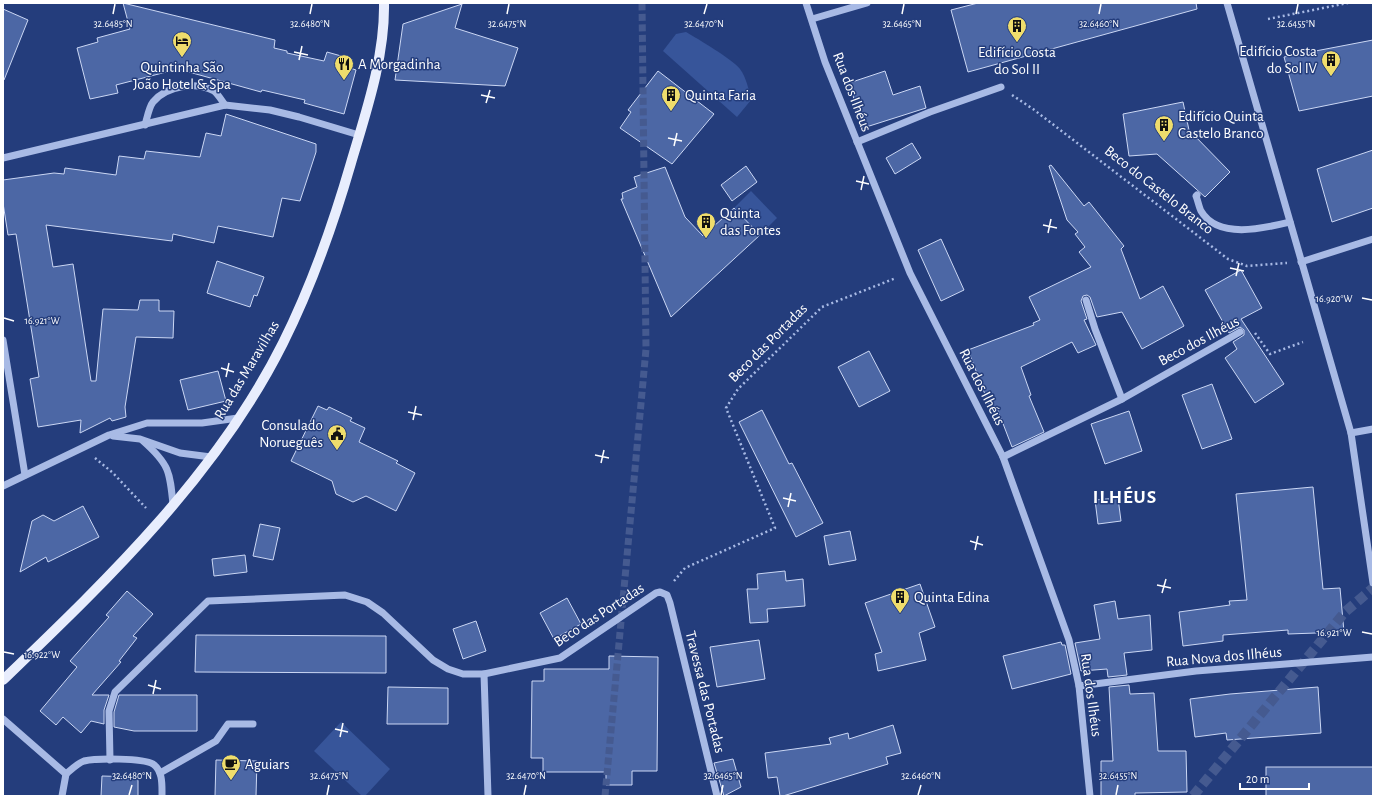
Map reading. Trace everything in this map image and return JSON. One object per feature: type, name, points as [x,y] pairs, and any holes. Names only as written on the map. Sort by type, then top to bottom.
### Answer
[{"type":"main road","name":"Rua das Maravilhas","points":[[3,680],[123,561],[173,505],[211,457],[238,418],[283,344],[316,273],[335,220],[359,136],[380,50],[384,3]]},
{"type":"street","name":"Rua dos Ilhéus","points":[[806,3],[825,62],[910,273],[1003,457],[1069,640],[1079,686],[1090,796]]},
{"type":"street","points":[[812,19],[867,3]]},
{"type":"street","points":[[1227,3],[1301,262],[1338,383],[1351,433],[1373,583]]},
{"type":"street","points":[[145,125],[152,103],[162,93],[180,87],[200,87],[215,91],[225,106]]},
{"type":"street","points":[[857,142],[930,112],[1001,87]]},
{"type":"street","points":[[3,158],[225,106],[270,110],[299,117],[359,136]]},
{"type":"street","points":[[1197,195],[1196,196],[1202,212],[1210,220],[1224,227],[1243,230],[1290,222]]},
{"type":"street","points":[[1301,262],[1373,239]]},
{"type":"street","points":[[1086,300],[1095,329],[1122,399]]},
{"type":"street","name":"Beco dos Ilhéus","points":[[1003,457],[1122,399],[1240,332]]},
{"type":"street","points":[[3,340],[25,476]]},
{"type":"street","points":[[3,486],[109,435],[147,423],[202,423],[238,418]]},
{"type":"street","points":[[1351,433],[1373,429]]},
{"type":"street","points":[[109,435],[140,439],[180,453],[211,457]]},
{"type":"street","points":[[140,439],[164,461],[168,472],[173,505]]},
{"type":"street","name":"Beco das Portadas","points":[[110,760],[109,711],[115,692],[208,601],[345,595],[367,602],[383,613],[433,660],[448,669],[464,674],[484,674],[560,658],[656,593],[660,592],[667,595]]},
{"type":"street","name":"Travessa das Portadas","points":[[667,595],[717,796]]},
{"type":"street","name":"Rua Nova dos Ilhéus","points":[[1079,686],[1196,671],[1373,658]]},
{"type":"street","points":[[484,674],[488,796]]},
{"type":"street","points":[[3,719],[66,774]]},
{"type":"street","points":[[160,773],[216,741],[228,724],[253,724]]},
{"type":"street","points":[[60,794],[66,774],[83,762],[95,759],[144,761],[153,764],[160,773],[162,796]]},
{"type":"path","points":[[1268,19],[1348,3]]},
{"type":"path","name":"Beco do Castelo Branco","points":[[1014,96],[1228,260],[1247,266],[1301,262]]},
{"type":"path","name":"Beco das Portadas","points":[[667,595],[676,577],[685,568],[775,528],[726,408],[738,389],[822,307],[910,273]]},
{"type":"path","name":"Beco dos Ilhéus","points":[[1240,332],[1251,328],[1270,354],[1303,342]]},
{"type":"path","points":[[93,457],[113,473],[146,508]]},
{"type":"shaded area","points":[[686,32],[730,60],[742,72],[751,100],[737,117],[663,51],[676,34]]},
{"type":"shaded area","points":[[751,191],[777,218],[760,235],[734,208]]},
{"type":"shaded area","points":[[341,722],[390,769],[365,796],[362,796],[314,751]]},
{"type":"building","name":"Quintinha São João Hotel & Spa","points":[[123,3],[275,40],[274,48],[287,51],[287,53],[324,61],[327,52],[352,59],[350,68],[356,70],[344,114],[304,103],[305,100],[262,90],[261,92],[178,69],[116,85],[118,93],[90,99],[77,48],[98,42],[97,38],[130,29]]},
{"type":"building","name":"Edifício Costa do Sol II","points":[[978,3],[1196,3],[1197,9],[968,72],[951,10]]},
{"type":"building","points":[[462,4],[455,28],[518,48],[505,86],[395,80],[403,24]]},
{"type":"building","points":[[3,9],[28,20],[4,80],[3,80]]},
{"type":"building","name":"Edifício Costa do Sol IV","points":[[1373,40],[1373,96],[1299,111],[1284,57]]},
{"type":"building","name":"Quinta Faria","points":[[658,71],[714,114],[672,164],[620,128],[631,112],[628,110]]},
{"type":"building","points":[[885,71],[893,95],[920,86],[926,108],[863,128],[849,83]]},
{"type":"building","name":"Edifício Quinta Castelo Branco","points":[[1183,102],[1189,130],[1230,172],[1205,197],[1157,154],[1129,156],[1123,114]]},
{"type":"building","points":[[226,114],[316,144],[316,152],[300,201],[282,198],[273,237],[218,226],[214,243],[173,234],[172,241],[46,225],[53,267],[73,264],[91,381],[96,381],[103,309],[138,310],[140,300],[159,300],[159,311],[174,311],[173,338],[136,337],[125,407],[126,417],[112,421],[110,418],[80,433],[81,420],[38,427],[30,379],[39,377],[16,234],[8,235],[3,203],[3,180],[54,173],[64,174],[65,168],[116,175],[119,156],[144,159],[146,151],[200,157],[206,133],[221,136]]},
{"type":"building","points":[[912,143],[921,158],[895,174],[886,158]]},
{"type":"building","points":[[1373,150],[1373,208],[1332,222],[1317,169]]},
{"type":"building","points":[[1051,165],[1084,206],[1089,202],[1124,246],[1121,249],[1140,299],[1163,286],[1184,326],[1142,349],[1122,312],[1097,317],[1090,297],[1087,295],[1083,296],[1081,301],[1087,319],[1084,320],[1096,345],[1078,353],[1072,342],[1021,367],[1031,395],[1029,396],[1044,432],[1012,447],[997,408],[991,410],[968,350],[1034,325],[1033,323],[1040,320],[1029,297],[1091,267],[1079,252],[1085,247],[1075,234],[1078,232],[1067,220],[1049,166]]},
{"type":"building","points":[[746,166],[757,182],[732,201],[721,185]]},
{"type":"building","name":"Quinta das Fontes","points":[[665,167],[685,217],[703,236],[734,208],[760,235],[671,317],[621,199],[623,199],[622,193],[637,187],[634,177]]},
{"type":"building","points":[[941,239],[964,290],[941,301],[918,250]]},
{"type":"building","points":[[217,261],[264,277],[257,296],[254,295],[250,307],[207,293]]},
{"type":"building","points":[[1241,270],[1262,308],[1241,319],[1284,384],[1255,403],[1225,358],[1237,349],[1233,342],[1244,335],[1244,330],[1240,327],[1229,333],[1205,290]]},
{"type":"building","points":[[869,351],[890,391],[859,407],[838,367]]},
{"type":"building","points":[[218,371],[226,401],[188,410],[180,380]]},
{"type":"building","points":[[1212,384],[1232,439],[1202,449],[1182,395]]},
{"type":"building","name":"Consulado Norueguês","points":[[318,406],[327,410],[329,407],[352,418],[350,421],[365,428],[359,442],[398,461],[396,463],[415,473],[396,511],[366,496],[353,502],[336,494],[332,481],[291,461]]},
{"type":"building","points":[[762,410],[789,464],[792,463],[823,523],[796,537],[739,422]]},
{"type":"building","points":[[1129,411],[1142,451],[1105,464],[1091,424]]},
{"type":"building","points":[[1313,487],[1323,589],[1340,588],[1344,632],[1288,634],[1288,630],[1223,635],[1223,641],[1183,646],[1179,612],[1230,605],[1229,601],[1247,600],[1236,494]]},
{"type":"building","points":[[1118,498],[1121,521],[1098,524],[1095,500]]},
{"type":"building","points":[[83,506],[99,537],[48,562],[46,557],[20,572],[32,521],[43,515],[54,521]]},
{"type":"building","points":[[260,524],[280,528],[273,560],[253,556]]},
{"type":"building","points":[[850,531],[856,560],[829,565],[824,536]]},
{"type":"building","points":[[245,555],[247,572],[214,576],[212,559]]},
{"type":"building","points":[[785,571],[786,581],[803,579],[805,606],[767,609],[768,622],[750,623],[747,589],[758,589],[757,574]]},
{"type":"building","name":"Quinta Edina","points":[[920,584],[935,627],[919,633],[926,660],[878,671],[875,654],[882,652],[865,603]]},
{"type":"building","points":[[127,591],[153,614],[133,636],[137,638],[119,661],[121,662],[92,695],[109,695],[104,710],[104,724],[91,721],[81,733],[63,717],[56,725],[40,711],[77,667],[70,661],[109,617],[106,615]]},
{"type":"building","points":[[567,598],[581,624],[554,639],[540,613]]},
{"type":"building","points":[[1115,601],[1118,619],[1150,615],[1152,650],[1124,653],[1127,675],[1108,677],[1107,669],[1081,671],[1075,643],[1100,639],[1094,605]]},
{"type":"building","points":[[476,621],[486,651],[463,659],[453,629]]},
{"type":"building","points":[[196,635],[386,636],[386,673],[195,672]]},
{"type":"building","points":[[759,640],[765,679],[717,687],[710,647]]},
{"type":"building","points":[[1061,642],[1062,645],[1065,645],[1071,674],[1012,689],[1003,656]]},
{"type":"building","points":[[609,656],[658,657],[657,771],[632,771],[632,785],[606,785],[606,772],[543,772],[543,758],[531,758],[532,681],[544,681],[544,669],[609,669]]},
{"type":"building","points":[[1129,685],[1130,694],[1154,693],[1158,751],[1186,751],[1187,792],[1135,793],[1135,796],[1101,796],[1101,761],[1113,761],[1109,687]]},
{"type":"building","points":[[388,687],[448,688],[448,724],[387,724]]},
{"type":"building","points":[[1318,687],[1321,733],[1227,740],[1226,733],[1195,737],[1190,699],[1230,694]]},
{"type":"building","points":[[119,695],[197,695],[197,731],[134,731],[114,727],[114,712]]},
{"type":"building","points":[[893,725],[901,753],[886,757],[888,764],[783,796],[780,796],[777,777],[768,778],[765,753],[831,744],[829,738],[848,733],[849,739]]},
{"type":"building","points":[[733,759],[741,787],[724,796],[714,763]]},
{"type":"building","points":[[216,760],[257,761],[256,796],[215,796]]},
{"type":"building","points":[[1266,767],[1373,767],[1373,796],[1266,796]]},
{"type":"building","points":[[102,776],[138,777],[138,796],[101,796]]},
{"type":"tunnel","points":[[605,796],[646,349],[642,3]]},
{"type":"tunnel","points":[[1193,796],[1345,612],[1373,588]]},
{"type":"place","name":"Edifício Costa do Sol II","points":[[1017,43]]},
{"type":"place","name":"Quintinha São João Hotel & Spa","points":[[182,58]]},
{"type":"place","name":"Edifício Costa do Sol IV","points":[[1331,77]]},
{"type":"place","name":"A Morgadinha","points":[[344,81]]},
{"type":"place","name":"Quinta Faria","points":[[671,112]]},
{"type":"place","name":"Edifício Quinta Castelo Branco","points":[[1164,142]]},
{"type":"place","name":"Quinta das Fontes","points":[[706,239]]},
{"type":"place","name":"Consulado Norueguês","points":[[337,451]]},
{"type":"place","name":"Quinta Edina","points":[[900,614]]},
{"type":"place","name":"Aguiars","points":[[231,781]]},
{"type":"district","name":"ILHÉUS","points":[[1125,497]]}]
